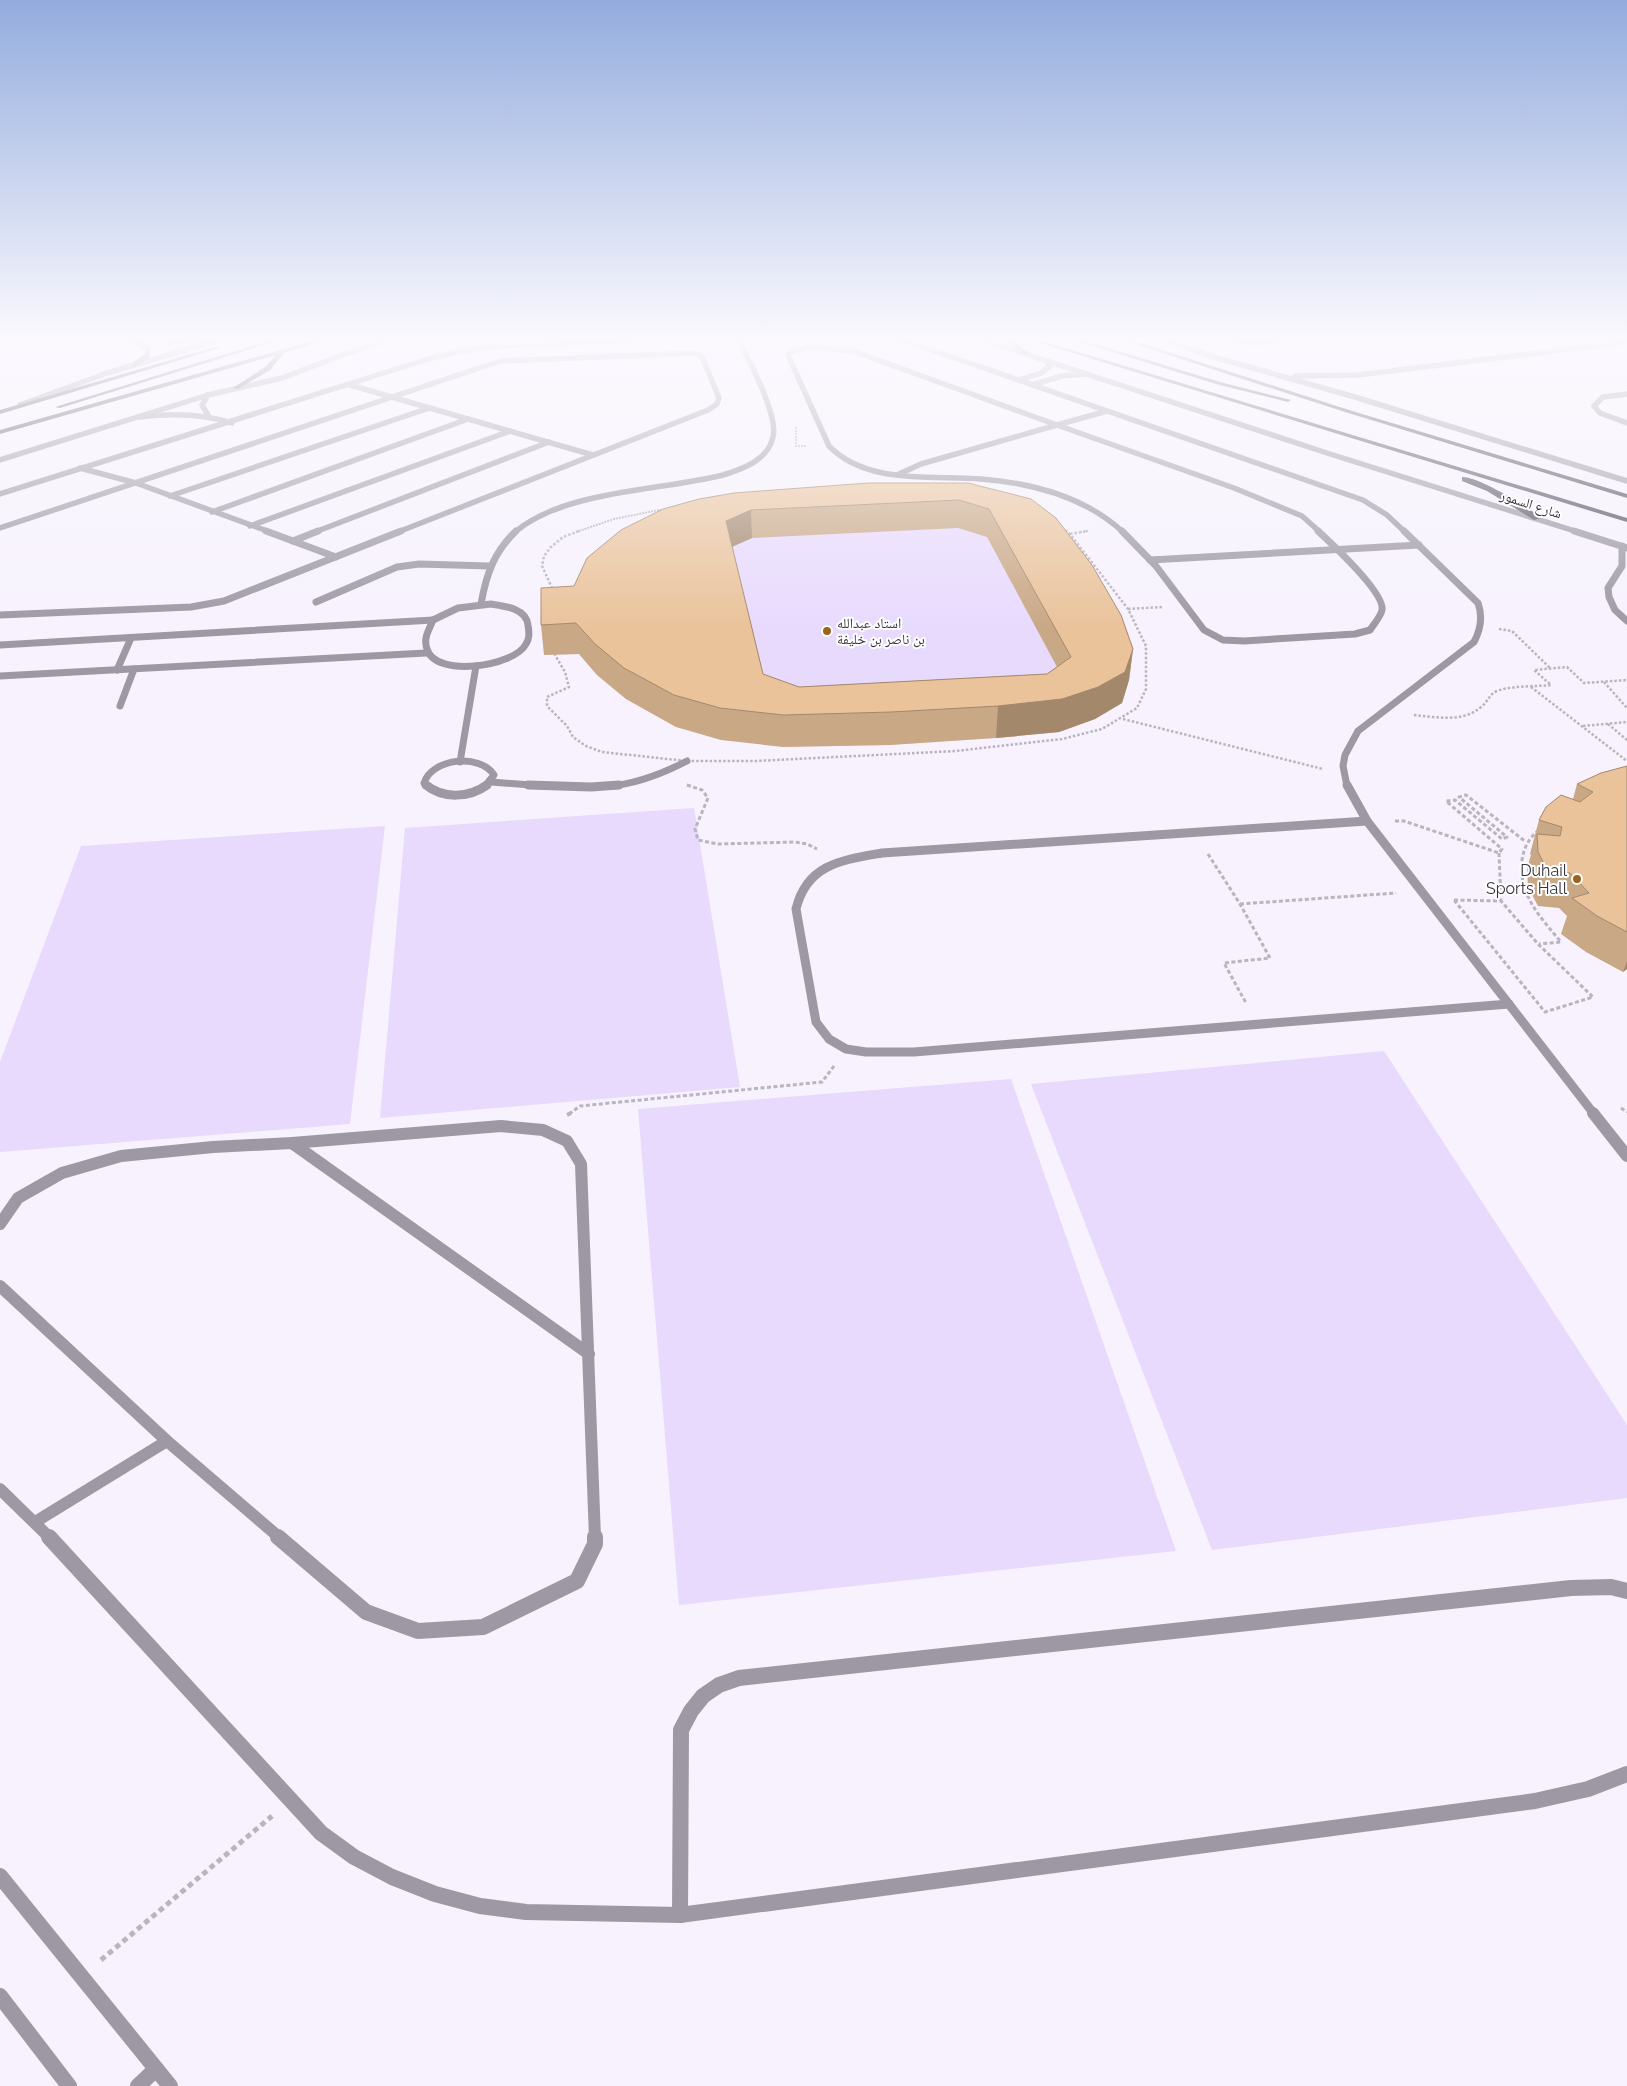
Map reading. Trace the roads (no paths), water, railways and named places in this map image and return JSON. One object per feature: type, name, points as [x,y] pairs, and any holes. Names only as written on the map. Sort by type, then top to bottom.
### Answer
[{"type":"main road","name":"شارع السمور","points":[[1342,433],[1627,520]]},
{"type":"main road","points":[[1421,433],[1627,496]]},
{"type":"main road","points":[[1410,454],[1434,467],[1490,490],[1537,518]]},
{"type":"street","points":[[0,460],[86,433]]},
{"type":"street","points":[[0,494],[197,433]]},
{"type":"street","points":[[0,528],[284,433]]},
{"type":"street","points":[[170,496],[354,433]]},
{"type":"street","points":[[212,512],[429,433]]},
{"type":"street","points":[[250,526],[504,433]]},
{"type":"street","points":[[518,433],[593,455]]},
{"type":"street","points":[[0,615],[208,604],[238,596],[648,433]]},
{"type":"street","points":[[481,604],[489,566],[500,548],[522,526],[544,514],[602,498],[706,479],[749,465],[761,457],[768,449],[774,433]]},
{"type":"street","points":[[823,433],[829,446],[838,456],[852,464],[899,474],[1010,482],[1044,489],[1086,503],[1110,519],[1127,534],[1150,560],[1206,632],[1217,639],[1226,641],[1366,632],[1379,617],[1382,603],[1372,586],[1312,523],[1294,512],[1080,433]]},
{"type":"street","points":[[899,474],[914,466],[1028,433]]},
{"type":"street","points":[[1171,433],[1363,500],[1387,516],[1478,603],[1482,611],[1482,626],[1474,642],[1358,731],[1345,751],[1343,774],[1348,792],[1367,821],[1625,1151]]},
{"type":"street","name":"شارع السمور","points":[[1268,433],[1624,547]]},
{"type":"street","points":[[1473,433],[1627,481]]},
{"type":"street","points":[[293,541],[549,442]]},
{"type":"street","points":[[80,468],[136,483],[336,557]]},
{"type":"street","points":[[1150,560],[1419,545]]},
{"type":"street","points":[[1624,547],[1622,566],[1608,588],[1609,597],[1615,610],[1627,622]]},
{"type":"street","points":[[316,602],[397,567],[419,564],[489,566]]},
{"type":"street","points":[[1617,575],[1627,573]]},
{"type":"street","points":[[0,676],[426,654],[445,664],[476,666],[515,656],[522,650],[529,637],[528,623],[520,611],[496,604],[481,604],[452,609],[440,614],[433,620],[424,636],[426,654]]},
{"type":"street","points":[[1615,610],[1627,610]]},
{"type":"street","points":[[0,644],[433,620]]},
{"type":"street","points":[[116,670],[131,638]]},
{"type":"street","points":[[460,762],[476,666]]},
{"type":"street","points":[[120,706],[134,669]]},
{"type":"street","points":[[491,782],[597,787],[627,785],[658,776],[687,761]]},
{"type":"street","points":[[460,762],[483,764],[491,769],[494,775],[491,782],[483,788],[470,793],[455,795],[440,794],[429,789],[424,783],[426,776],[433,769],[460,762]]},
{"type":"street","points":[[1367,821],[882,853],[836,863],[819,871],[805,883],[798,894],[796,908],[816,1022],[829,1039],[846,1049],[866,1052],[914,1052],[1509,1004]]},
{"type":"street","points":[[0,1224],[18,1198],[62,1173],[121,1156],[213,1147],[292,1143],[501,1126],[543,1130],[567,1141],[581,1164],[595,1544],[577,1581],[483,1627],[418,1630],[366,1612],[167,1441],[0,1286]]},
{"type":"street","points":[[292,1143],[589,1354]]},
{"type":"street","points":[[35,1522],[167,1441]]},
{"type":"street","points":[[0,1489],[35,1522],[320,1833],[354,1857],[392,1877],[434,1894],[480,1906],[526,1912],[680,1915],[1535,1801],[1588,1789],[1627,1774]]},
{"type":"street","points":[[680,1915],[681,1730],[687,1714],[698,1700],[724,1682],[759,1676],[1571,1588],[1610,1587],[1627,1591]]},
{"type":"street","points":[[0,1876],[170,2086]]},
{"type":"street","points":[[0,1996],[69,2086]]},
{"type":"street","points":[[138,2086],[156,2069]]},
{"type":"place","name":"استاد عبدالله بن ناصر بن خليفة","points":[[827,631]]},
{"type":"place","name":"Duhail Sports Hall","points":[[1577,879]]}]
